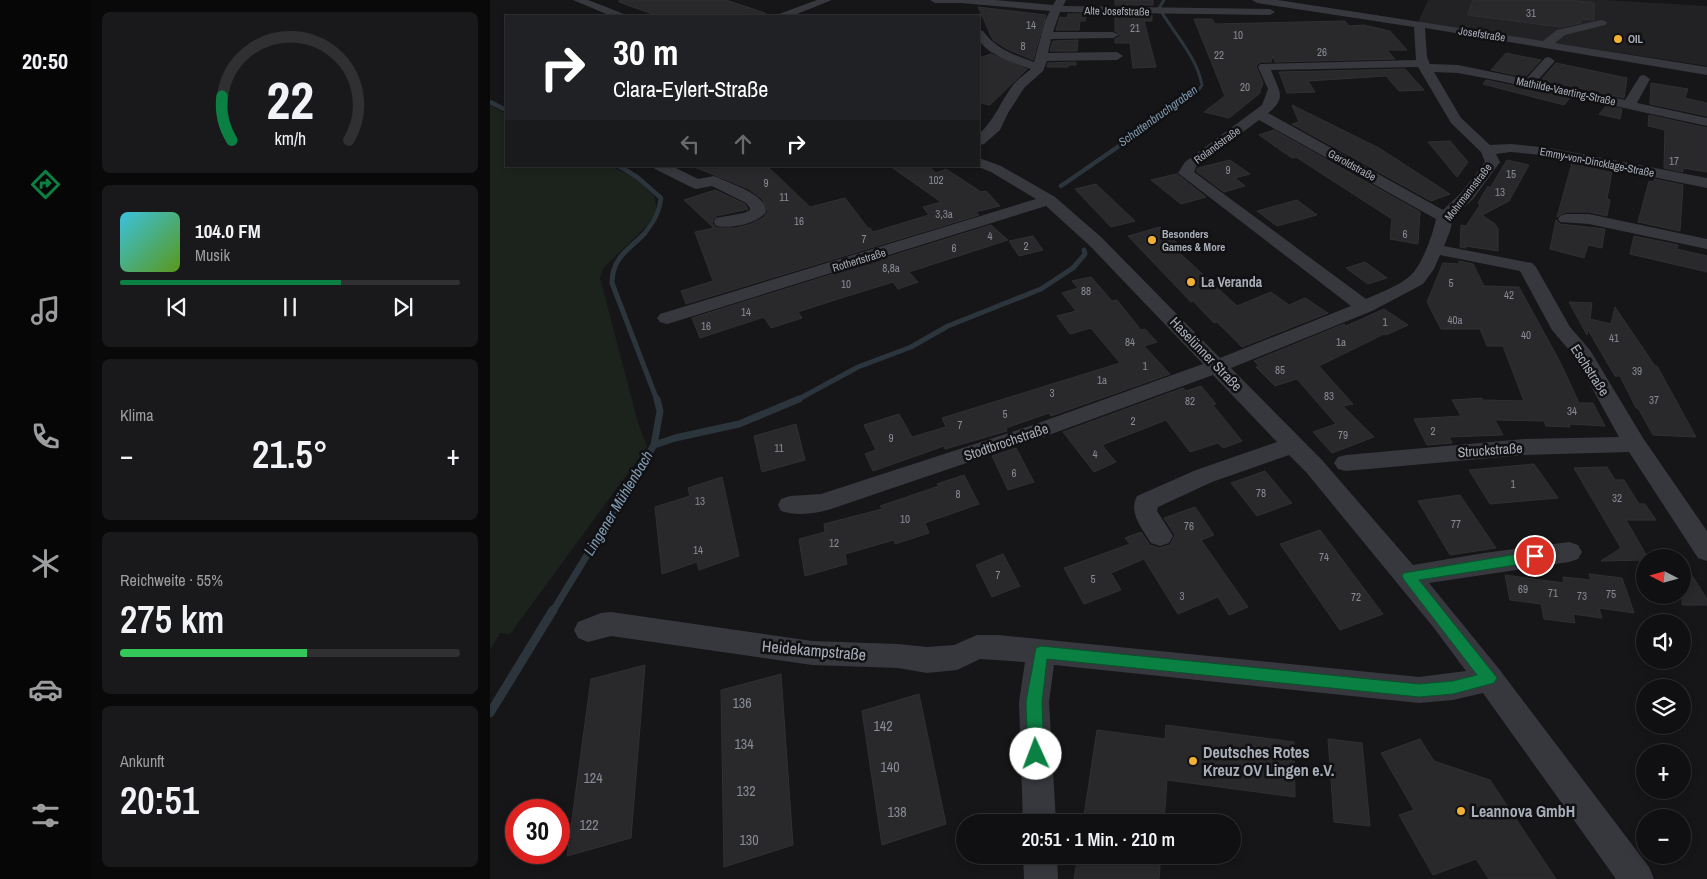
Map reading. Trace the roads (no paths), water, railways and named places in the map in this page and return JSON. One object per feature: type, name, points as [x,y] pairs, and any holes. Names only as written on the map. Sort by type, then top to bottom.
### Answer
[{"type":"street","points":[[578,0],[617,15]]},
{"type":"street","points":[[785,15],[826,0]]},
{"type":"street","name":"Alte Josefstraße","points":[[935,0],[1058,5],[1154,12],[1270,12]]},
{"type":"street","points":[[961,0],[967,12]]},
{"type":"street","name":"Josefstraße","points":[[1257,0],[1306,3],[1418,24],[1707,71]]},
{"type":"street","points":[[980,140],[995,126],[1018,86],[1041,63],[1047,36],[1058,5]]},
{"type":"street","name":"Mohrmannstraße","points":[[1218,366],[1365,307],[1417,280],[1425,269],[1446,217],[1466,196],[1493,162],[1487,150],[1456,120],[1424,66],[1418,24]]},
{"type":"street","points":[[1543,30],[1561,32],[1601,24]]},
{"type":"street","points":[[1545,45],[1561,32]]},
{"type":"street","points":[[980,35],[984,43],[997,52],[1041,63],[1117,56]]},
{"type":"street","points":[[1047,36],[1113,35]]},
{"type":"street","points":[[1529,83],[1549,61]]},
{"type":"street","name":"Mathilde-Vaerting-Straße","points":[[1424,66],[1458,69],[1529,83],[1707,122]]},
{"type":"street","name":"Rolandstraße","points":[[1365,307],[1186,173],[1190,165],[1268,107],[1275,94],[1274,86],[1264,67],[1424,66]]},
{"type":"street","points":[[1629,105],[1644,79]]},
{"type":"street","name":"Geroldstraße","points":[[1259,114],[1446,217]]},
{"type":"street","name":"Emmy-von-Dincklage-Straße","points":[[1487,150],[1511,148],[1550,152],[1707,183]]},
{"type":"street","name":"Haselünner Straße","points":[[980,163],[1049,200],[1109,255],[1293,445],[1408,576],[1489,678],[1637,879]]},
{"type":"street","points":[[662,167],[696,184],[714,181],[752,200],[758,207],[758,212],[749,217],[722,222]]},
{"type":"street","name":"Rothertstraße","points":[[667,318],[1049,200]]},
{"type":"street","points":[[1566,219],[1589,219],[1707,244]]},
{"type":"street","name":"Eschstraße","points":[[1434,249],[1526,267],[1530,271],[1562,330],[1583,354],[1635,444],[1707,551]]},
{"type":"street","name":"Stodtbrochstraße","points":[[790,505],[822,503],[1038,431],[1218,366]]},
{"type":"street","name":"Struckstraße","points":[[1346,463],[1524,447],[1635,444]]},
{"type":"street","points":[[1160,536],[1145,512],[1146,502],[1204,476],[1293,445]]},
{"type":"street","points":[[1408,576],[1484,563],[1570,552]]},
{"type":"street","name":"Heidekampstraße","points":[[588,630],[601,625],[611,624],[812,653],[898,656],[927,660],[957,656],[977,647],[1000,648],[1419,690],[1453,687],[1489,678]]},
{"type":"street","points":[[1038,814],[1034,702],[1041,652]]},
{"type":"street","points":[[1040,864],[1041,879]]},
{"type":"waterway","name":"Schattenbruchgraben","points":[[1164,0],[1159,8],[1190,55],[1202,85],[1196,94],[1182,103]]},
{"type":"waterway","name":"Lingener Mühlenbach","points":[[490,102],[505,110]]},
{"type":"waterway","name":"Schattenbruchgraben","points":[[1061,186],[1183,102]]},
{"type":"waterway","name":"Lingener Mühlenbach","points":[[621,167],[637,177],[661,198],[656,217],[644,234]]},
{"type":"waterway","name":"Lingener Mühlenbach","points":[[644,234],[618,260],[612,283],[657,400]]},
{"type":"waterway","points":[[798,399],[858,367],[911,347],[948,326],[1041,289],[1073,268],[1085,254],[1084,250]]},
{"type":"waterway","name":"Lingener Mühlenbach","points":[[654,445],[660,411],[657,399]]},
{"type":"waterway","points":[[654,445],[675,438],[739,424],[798,399]]},
{"type":"waterway","name":"Lingener Mühlenbach","points":[[553,611],[654,445]]},
{"type":"waterway","name":"Lingener Mühlenbach","points":[[490,713],[553,610]]},
{"type":"place","name":"OIL","points":[[1618,39]]},
{"type":"place","name":"Besonders Games & More","points":[[1152,240]]},
{"type":"place","name":"La Veranda","points":[[1191,282]]},
{"type":"place","name":"Deutsches Rotes Kreuz OV Lingen e.V.","points":[[1193,761]]},
{"type":"place","name":"Leannova GmbH","points":[[1461,811]]}]
